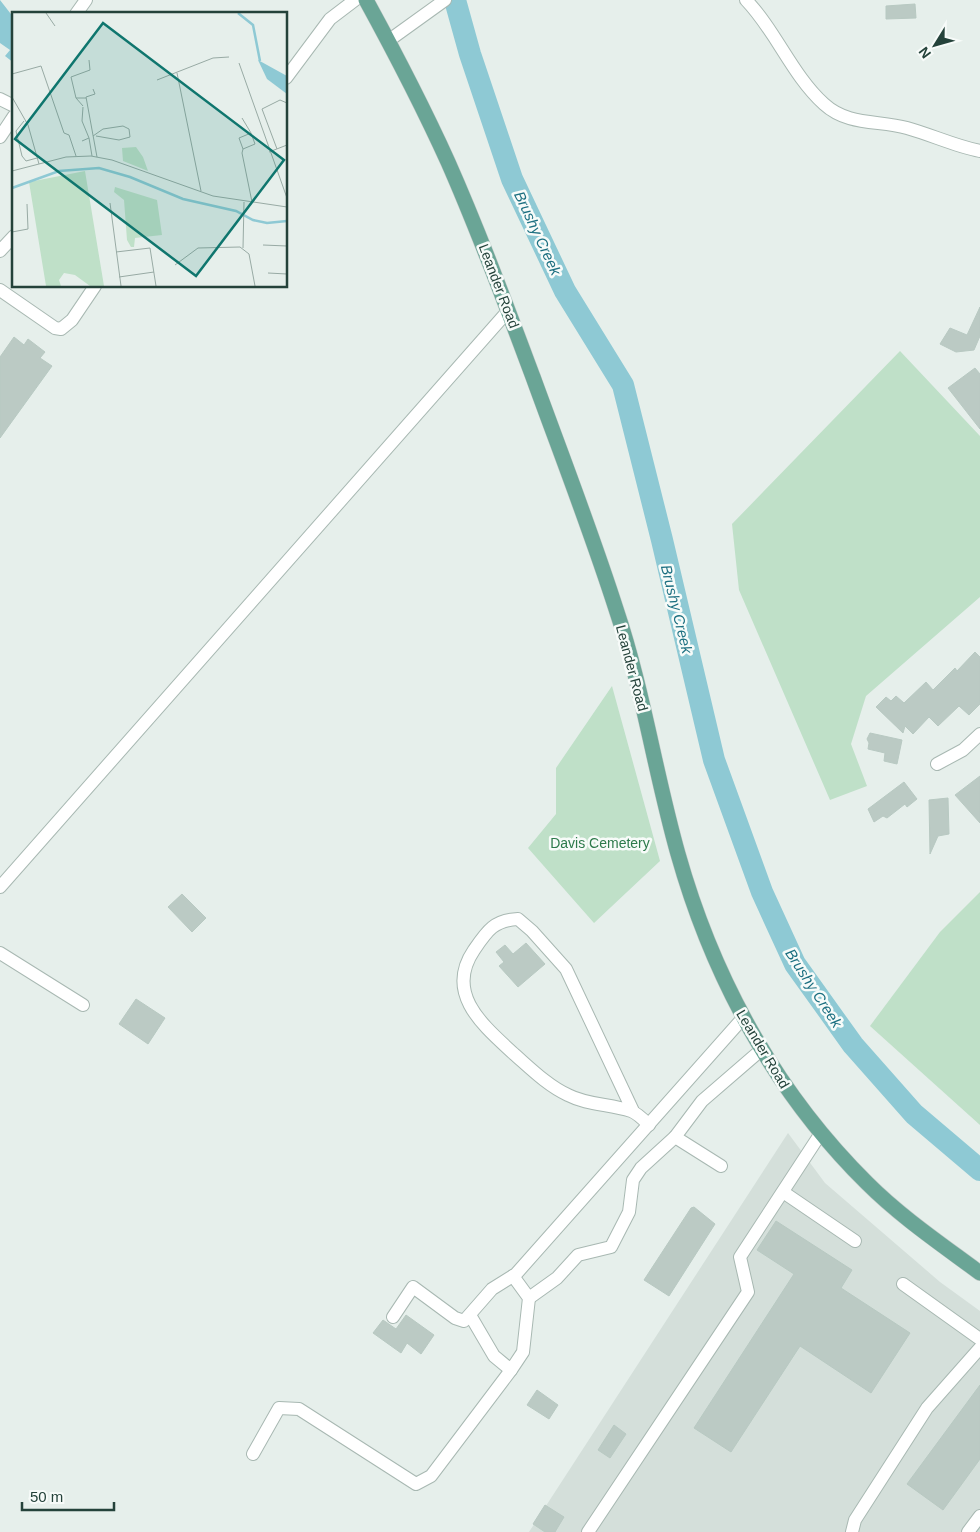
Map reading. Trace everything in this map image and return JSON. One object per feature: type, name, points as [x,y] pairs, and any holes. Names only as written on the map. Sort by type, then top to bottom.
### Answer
[{"type":"main road","name":"Leander Road","points":[[366,0],[447,160],[481,238],[594,540],[619,616],[640,694],[679,858],[701,926],[723,980],[761,1050],[796,1102],[822,1134],[868,1184],[908,1220],[980,1273]]},
{"type":"street","points":[[77,12],[86,0]]},
{"type":"street","points":[[288,75],[330,19],[355,0]]},
{"type":"street","points":[[746,0],[768,25],[794,67],[818,97],[834,112],[856,120],[907,128],[980,151]]},
{"type":"street","points":[[388,41],[443,1]]},
{"type":"street","points":[[0,99],[12,105]]},
{"type":"street","points":[[0,137],[12,119]]},
{"type":"street","points":[[0,251],[12,238]]},
{"type":"street","points":[[0,290],[55,328],[61,329],[72,320],[94,288]]},
{"type":"street","points":[[0,887],[508,311]]},
{"type":"street","points":[[937,764],[963,750],[980,734]]},
{"type":"street","points":[[633,1111],[569,1096],[533,1071],[483,1025],[471,1008],[463,984],[466,961],[484,935],[502,920],[518,919],[532,930],[566,969],[633,1111],[649,1125]]},
{"type":"street","points":[[0,953],[83,1005]]},
{"type":"street","points":[[393,1317],[413,1287],[454,1318],[464,1321],[492,1289],[513,1276],[743,1018]]},
{"type":"street","points":[[529,1298],[556,1278],[578,1255],[611,1247],[629,1212],[633,1180],[641,1168],[675,1137],[702,1101],[761,1050]]},
{"type":"street","points":[[588,1532],[748,1292],[740,1257],[822,1134]]},
{"type":"street","points":[[675,1137],[721,1166]]},
{"type":"street","points":[[782,1192],[855,1241]]},
{"type":"street","points":[[253,1454],[279,1408],[289,1407],[299,1409],[416,1484],[431,1476],[524,1352],[529,1298],[513,1276]]},
{"type":"street","points":[[904,1284],[980,1339]]},
{"type":"street","points":[[470,1315],[494,1356],[511,1370]]},
{"type":"street","points":[[852,1532],[855,1520],[927,1408],[980,1348]]},
{"type":"street","points":[[968,1532],[980,1516]]},
{"type":"shaded area","points":[[788,1133],[825,1183],[940,1282],[980,1311],[980,1532],[529,1532]]},
{"type":"green space","points":[[900,351],[980,436],[980,597],[866,696],[851,744],[867,786],[830,800],[739,590],[732,524]]},
{"type":"green space","name":"Davis Cemetery","points":[[612,686],[660,861],[594,923],[528,848],[556,814],[556,768]]},
{"type":"green space","points":[[980,892],[980,1125],[870,1026],[940,932]]},
{"type":"water","points":[[0,0],[12,15],[12,61],[5,56],[10,50],[0,43]]},
{"type":"building","points":[[915,4],[916,18],[886,19],[886,6]]},
{"type":"building","points":[[980,307],[980,336],[974,350],[956,352],[940,344],[950,328],[967,335]]},
{"type":"building","points":[[14,337],[24,345],[28,339],[45,352],[40,358],[52,366],[0,438],[0,357]]},
{"type":"building","points":[[975,368],[980,374],[980,429],[948,388]]},
{"type":"building","points":[[975,652],[980,657],[980,704],[969,715],[959,706],[938,726],[929,717],[913,734],[905,726],[903,733],[876,707],[886,697],[891,701],[896,696],[904,703],[926,682],[933,690],[955,668],[957,671]]},
{"type":"building","points":[[870,733],[902,740],[897,764],[884,761],[885,753],[868,749],[869,743],[867,739]]},
{"type":"building","points":[[980,776],[980,823],[955,795]]},
{"type":"building","points":[[904,782],[917,799],[907,807],[905,804],[887,818],[883,816],[874,822],[868,809]]},
{"type":"building","points":[[948,798],[949,834],[938,836],[930,854],[929,800]]},
{"type":"building","points":[[182,894],[206,918],[192,932],[168,907]]},
{"type":"building","points":[[526,943],[545,964],[518,987],[499,966],[504,962],[496,952],[505,945],[513,954]]},
{"type":"building","points":[[136,999],[165,1018],[148,1044],[119,1024]]},
{"type":"building","points":[[694,1207],[715,1224],[669,1296],[644,1280],[691,1208]]},
{"type":"building","points":[[776,1221],[852,1270],[841,1288],[910,1333],[871,1393],[800,1346],[731,1452],[694,1428],[794,1274],[757,1250]]},
{"type":"building","points":[[406,1315],[434,1335],[421,1354],[407,1343],[401,1353],[373,1333],[383,1320],[396,1329]]},
{"type":"building","points":[[980,1385],[980,1459],[943,1510],[907,1484]]},
{"type":"building","points":[[537,1390],[558,1405],[549,1419],[527,1405]]},
{"type":"building","points":[[614,1425],[626,1434],[610,1458],[598,1450]]},
{"type":"building","points":[[545,1505],[564,1517],[555,1532],[545,1532],[533,1524]]},
{"type":"waterway","name":"Brushy Creek","points":[[455,0],[470,54],[512,179],[565,291],[623,385],[714,760],[762,892],[795,964],[853,1045],[914,1114],[980,1170]]}]
